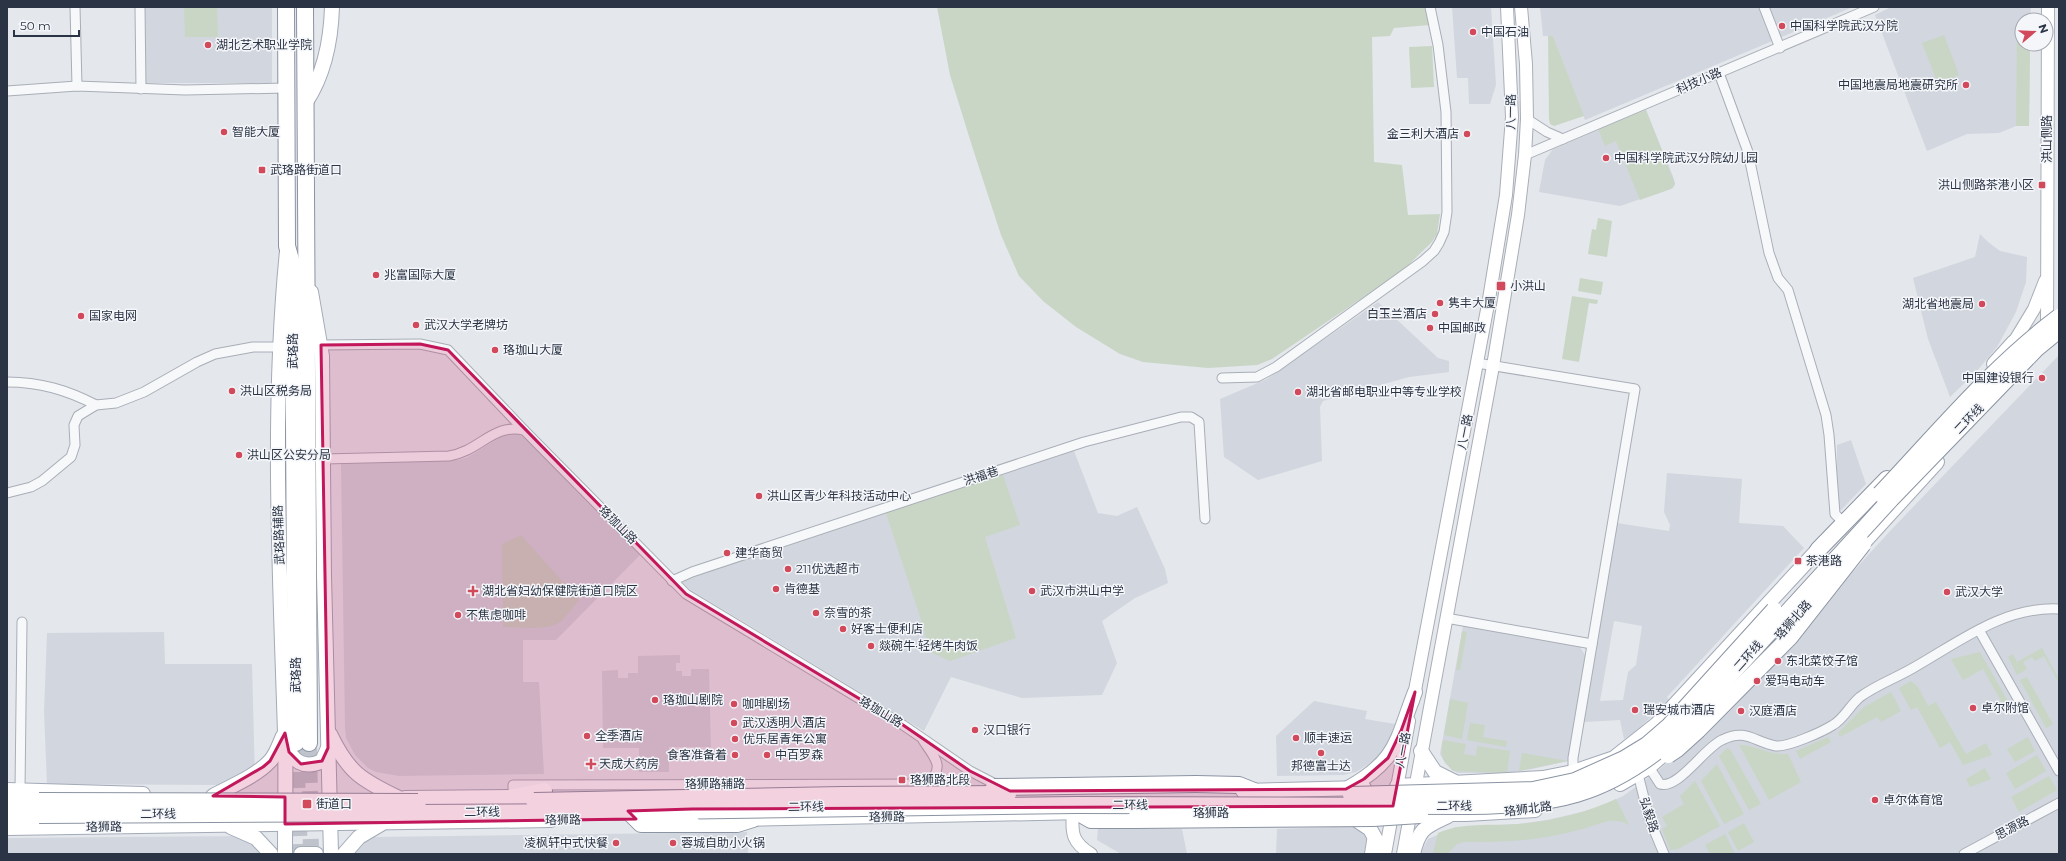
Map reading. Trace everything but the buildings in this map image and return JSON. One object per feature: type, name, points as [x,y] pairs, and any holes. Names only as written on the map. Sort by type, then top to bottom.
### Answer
[{"type":"highway","name":"武珞路","points":[[286,7],[287,246],[293,267],[294,740]]},
{"type":"highway","name":"武珞路","points":[[294,740],[307,269],[305,7]]},
{"type":"highway","name":"二环线","points":[[7,815],[39,808],[521,802],[842,795],[950,794],[1337,796],[1526,790],[1544,788],[1575,781],[1624,759],[1662,732],[1867,508],[2002,365],[2032,338],[2059,317]]},
{"type":"highway","name":"二环线","points":[[7,801],[39,808],[628,811],[1068,805],[1470,806],[1532,804],[1566,798],[1588,791],[1618,777],[1651,756],[1675,737],[1891,499],[2037,348],[2059,330]]},
{"type":"highway","points":[[1818,550],[1923,440],[1964,405]]},
{"type":"highway","points":[[1618,777],[1631,776],[1665,757],[1678,749],[1698,730],[1790,637],[1863,544]]},
{"type":"highway","points":[[950,794],[974,787],[1196,784],[1239,785],[1254,791]]},
{"type":"highway","points":[[513,797],[544,791],[820,786],[842,795]]},
{"type":"highway","points":[[1075,813],[1091,820],[1373,818],[1452,812],[1470,806]]},
{"type":"highway","points":[[628,811],[641,824],[737,824],[753,819]]},
{"type":"main road","points":[[306,102],[321,75],[330,37],[332,7]]},
{"type":"main road","name":"八一路","points":[[1384,854],[1499,243],[1510,159],[1512,88],[1507,7]]},
{"type":"main road","name":"八一路","points":[[1403,854],[1493,366],[1518,215],[1525,155],[1527,119],[1526,64],[1521,7]]},
{"type":"main road","name":"洪山侧路","points":[[2047,345],[2048,7]]},
{"type":"main road","name":"武珞路辅路","points":[[285,854],[285,797],[294,740],[278,508],[279,347],[287,246]]},
{"type":"main road","points":[[307,269],[321,345],[324,459],[327,729],[331,854]]},
{"type":"main road","name":"洪山侧路","points":[[2014,342],[2034,309],[2048,272]]},
{"type":"main road","name":"珞狮北路","points":[[1392,814],[1515,812],[1565,804],[1603,791],[1644,771],[1742,677],[2047,345],[2059,320]]},
{"type":"main road","points":[[1397,786],[1522,781],[1573,772],[1602,763],[1630,747],[1657,724],[1818,550],[1842,522],[2014,342],[2031,361]]},
{"type":"main road","points":[[1719,658],[1742,677]]},
{"type":"main road","points":[[1346,789],[1364,779],[1388,758],[1401,731],[1415,692]]},
{"type":"main road","points":[[327,729],[343,758],[354,772],[363,780],[399,798]]},
{"type":"main road","points":[[294,740],[292,758],[296,762],[306,765],[322,761],[328,748]]},
{"type":"main road","points":[[14,790],[213,796],[264,767],[273,756],[294,740]]},
{"type":"main road","points":[[1421,751],[1435,772],[1458,783]]},
{"type":"main road","name":"珞狮路","points":[[213,796],[399,798],[513,797],[927,787],[1010,791],[1254,791],[1346,789],[1397,786]]},
{"type":"main road","points":[[1075,813],[1072,827],[1075,840],[1079,846],[1091,854]]},
{"type":"main road","name":"珞狮路","points":[[7,828],[383,822],[753,819],[1075,813],[1392,814]]},
{"type":"main road","points":[[1346,814],[1364,824],[1374,835],[1384,854]]},
{"type":"main road","points":[[1413,854],[1417,836],[1423,830],[1452,814]]},
{"type":"main road","points":[[344,854],[358,837],[383,822]]},
{"type":"main road","points":[[224,825],[241,830],[256,838],[271,854]]},
{"type":"main road","points":[[1371,854],[1374,835]]},
{"type":"main road","points":[[301,854],[316,854]]},
{"type":"street","points":[[75,7],[77,86]]},
{"type":"street","points":[[140,7],[142,89]]},
{"type":"street","points":[[1222,378],[1257,377],[1276,367],[1423,261],[1434,251],[1440,242],[1444,232],[1447,212],[1446,112],[1438,45],[1430,7]]},
{"type":"street","points":[[1764,7],[1780,48]]},
{"type":"street","name":"科技小路","points":[[1525,155],[1874,7]]},
{"type":"street","points":[[1719,73],[1748,152],[1769,254],[1778,278],[1788,290],[1824,408],[1830,435],[1835,514],[1842,522]]},
{"type":"street","points":[[7,91],[77,86],[185,90],[286,88]]},
{"type":"street","points":[[1527,119],[1547,132],[1562,139]]},
{"type":"street","points":[[2047,345],[2059,338]]},
{"type":"street","name":"珞珈山路","points":[[321,345],[420,344],[448,350],[672,581],[694,600],[921,737],[970,771],[1010,791]]},
{"type":"street","points":[[7,493],[31,487],[42,481],[71,457],[75,444],[74,424],[78,416],[96,405],[116,403],[144,392],[197,362],[215,354],[254,347],[279,347]]},
{"type":"street","points":[[1477,362],[1493,366],[1635,389],[1592,644],[1573,772]]},
{"type":"street","points":[[7,382],[25,382],[61,388],[96,405]]},
{"type":"street","name":"洪福巷","points":[[672,581],[692,572],[1084,442],[1181,417],[1194,418],[1199,422],[1205,519]]},
{"type":"street","points":[[324,459],[449,456],[466,452],[502,430],[512,428],[524,430]]},
{"type":"street","points":[[1644,771],[1660,784],[1666,785],[1677,779],[1714,744],[1725,738],[1745,735],[1777,746],[1787,745],[1833,725],[1857,700],[1980,630],[2014,613],[2037,609],[2059,609]]},
{"type":"street","points":[[1446,618],[1592,644]]},
{"type":"street","points":[[14,790],[22,622]]},
{"type":"street","points":[[1980,630],[2059,771]]},
{"type":"street","name":"珞珈山路","points":[[921,737],[938,767],[937,774],[927,787]]},
{"type":"street","name":"弘毅路","points":[[1644,771],[1649,818],[1664,854]]},
{"type":"street","name":"思源路","points":[[1964,854],[2059,803]]},
{"type":"highlighted area","points":[[420,344],[448,350],[686,594],[903,725],[970,771],[1010,791],[1346,789],[1364,779],[1388,758],[1401,731],[1415,692],[1393,806],[692,809],[628,811],[636,819],[285,824],[285,797],[213,796],[263,767],[270,761],[285,733],[289,752],[301,764],[322,761],[328,748],[321,345]]},
{"type":"shaded area","name":"湖北艺术职业学院","points":[[144,7],[272,7],[272,83],[144,83]]},
{"type":"shaded area","points":[[1452,7],[1491,7],[1496,85],[1490,104],[1469,104],[1468,78],[1457,78]]},
{"type":"shaded area","points":[[1540,7],[1853,7],[1585,120],[1553,36],[1543,36]]},
{"type":"shaded area","name":"中国地震局地震研究所","points":[[1891,7],[2031,7],[2031,12],[2014,12],[2014,52],[2030,52],[2029,126],[2016,126],[1999,133],[1967,134],[1927,151],[1875,15]]},
{"type":"shaded area","name":"中国科学院武汉分院幼儿园","points":[[1646,110],[1674,179],[1675,184],[1673,188],[1620,206],[1539,192],[1545,160],[1553,149]]},
{"type":"shaded area","points":[[1980,234],[2000,251],[2027,257],[2026,282],[2016,312],[1997,347],[1976,372],[1950,397],[1928,339],[1913,278],[1975,257]]},
{"type":"shaded area","name":"湖北省邮电职业中等专业学校","points":[[1378,302],[1438,358],[1449,361],[1449,372],[1409,377],[1323,401],[1320,407],[1322,461],[1258,480],[1224,457],[1220,399],[1267,379]]},
{"type":"shaded area","name":"武汉大学","points":[[2059,355],[2059,854],[1420,854],[1428,839],[1455,827],[1518,824],[1547,820],[1595,809],[1623,796],[1659,770],[1709,723],[1797,633],[1891,530]]},
{"type":"shaded area","name":"湖北省妇幼保健院街道口院区","points":[[507,433],[521,434],[641,554],[556,640],[523,640],[523,682],[539,682],[544,774],[399,776],[376,772],[368,768],[355,755],[346,738],[341,464],[459,460],[468,457]]},
{"type":"shaded area","points":[[1851,440],[1866,484],[1841,510],[1837,508],[1837,445]]},
{"type":"shaded area","name":"武汉市洪山中学","points":[[1074,451],[1098,513],[1117,516],[1137,507],[1165,569],[1168,583],[1135,598],[1102,621],[1117,663],[1102,695],[1022,698],[951,677],[924,731],[681,584],[690,577]]},
{"type":"shaded area","points":[[1667,473],[1742,479],[1739,523],[1783,526],[1804,548],[1667,697],[1669,700],[1636,731],[1624,739],[1620,720],[1584,722],[1617,523],[1669,531],[1670,525],[1664,512]],"holes":[[[1614,621],[1642,626],[1636,665],[1628,672],[1623,700],[1600,701]]]},
{"type":"shaded area","points":[[1463,626],[1580,647],[1585,655],[1568,761],[1507,773],[1457,773],[1445,763],[1440,754]]},
{"type":"shaded area","points":[[164,632],[165,664],[252,664],[255,779],[221,785],[47,784],[44,712],[47,633]]},
{"type":"shaded area","name":"珞珈山剧院","points":[[680,655],[680,663],[676,663],[676,671],[682,671],[682,676],[691,676],[691,669],[709,669],[711,747],[669,747],[669,772],[639,772],[639,748],[603,748],[602,671],[618,670],[618,678],[628,678],[628,673],[638,673],[638,656]]},
{"type":"shaded area","points":[[1314,701],[1367,711],[1365,719],[1395,724],[1393,737],[1377,759],[1356,772],[1344,775],[1277,776],[1276,736]]},
{"type":"shaded area","points":[[1357,826],[1368,840],[1365,854],[1276,854],[1277,829]]},
{"type":"shaded area","points":[[1098,828],[1182,829],[1187,854],[1121,854],[1097,840]]},
{"type":"shaded area","points":[[747,832],[748,854],[348,854],[369,838],[375,837]]},
{"type":"shaded area","points":[[246,836],[265,854],[7,854],[7,838]]},
{"type":"green space","points":[[184,7],[217,7],[218,37],[185,37]]},
{"type":"green space","points":[[937,7],[1427,7],[1430,25],[1394,28],[1390,36],[1372,37],[1374,162],[1402,165],[1408,215],[1440,214],[1437,234],[1432,242],[1402,271],[1272,359],[1257,365],[1208,368],[1143,362],[1120,354],[1076,327],[1043,301],[1019,276],[1001,235],[950,75]]},
{"type":"green space","points":[[1944,35],[1959,75],[1938,84],[1922,43]]},
{"type":"green space","points":[[1548,36],[1553,36],[1584,116],[1554,126],[1550,124],[1549,119]]},
{"type":"green space","points":[[1432,46],[1434,87],[1411,88],[1409,47]]},
{"type":"green space","points":[[2017,52],[2030,52],[2029,126],[2016,126]]},
{"type":"green space","points":[[1646,110],[1675,184],[1671,189],[1640,200],[1616,141],[1605,146],[1598,129]]},
{"type":"green space","points":[[1598,218],[1612,221],[1607,257],[1588,254],[1592,229],[1596,230]]},
{"type":"green space","points":[[1580,278],[1603,282],[1601,295],[1578,291]]},
{"type":"green space","points":[[1572,296],[1598,300],[1597,304],[1589,303],[1579,362],[1562,359]]},
{"type":"green space","points":[[1003,475],[1020,525],[985,537],[1016,638],[950,661],[924,649],[926,639],[924,629],[886,513]]},
{"type":"green space","points":[[521,535],[579,600],[563,620],[555,625],[541,628],[503,627],[502,544]]},
{"type":"green space","points":[[1462,631],[1467,632],[1460,670],[1456,670]]},
{"type":"green space","points":[[2042,648],[2059,679],[2059,683],[2044,656],[2035,661],[2032,657],[2023,662],[2027,669],[2017,675],[2008,657],[2013,654],[2017,662]]},
{"type":"green space","points":[[1980,652],[2014,712],[2009,715],[1983,669],[1963,680],[1951,659]]},
{"type":"green space","points":[[2027,677],[2053,724],[2046,728],[2020,680]]},
{"type":"green space","points":[[1911,681],[1918,687],[1928,706],[1936,702],[1966,754],[1986,743],[1992,755],[1963,765],[1950,742],[1940,748],[1917,707],[1911,710],[1899,688]]},
{"type":"green space","points":[[1891,692],[1901,711],[1881,722],[1877,717],[1840,737],[1838,733],[1864,707]]},
{"type":"green space","points":[[1450,699],[1468,703],[1462,739],[1444,735]]},
{"type":"green space","points":[[1470,723],[1485,725],[1483,737],[1507,741],[1506,747],[1467,740]]},
{"type":"green space","points":[[1828,737],[1831,742],[1800,759],[1796,751]]},
{"type":"green space","points":[[2028,737],[2035,751],[2015,762],[2007,749]]},
{"type":"green space","points":[[1443,740],[1466,744],[1464,754],[1476,756],[1477,746],[1510,751],[1507,773],[1453,771],[1442,757]]},
{"type":"green space","points":[[1739,745],[1746,745],[1775,753],[1788,754],[1801,782],[1769,800]]},
{"type":"green space","points":[[1727,748],[1730,749],[1761,804],[1749,810],[1719,756]]},
{"type":"green space","points":[[1522,753],[1568,761],[1519,771]]},
{"type":"green space","points":[[2037,755],[2046,771],[2015,789],[2006,773]]},
{"type":"green space","points":[[1717,764],[1744,814],[1724,824],[1701,781]]},
{"type":"green space","points":[[1985,768],[1991,779],[1970,787],[1966,779]]},
{"type":"green space","points":[[2049,776],[2057,790],[2019,812],[2011,797]]},
{"type":"green space","points":[[1695,781],[1720,826],[1678,849],[1670,850],[1662,829],[1667,826],[1662,817],[1684,804],[1680,796]]},
{"type":"green space","points":[[1616,799],[1629,825],[1623,822],[1611,821],[1566,833],[1537,838],[1494,842],[1463,842],[1457,844],[1447,854],[1433,854],[1438,833],[1458,827],[1519,824],[1544,821],[1569,816]]},
{"type":"green space","points":[[1744,823],[1754,842],[1738,851],[1728,832]]},
{"type":"green space","points":[[1725,834],[1735,854],[1710,854],[1705,845]]},
{"type":"tunnel","points":[[309,743],[311,854]]},
{"type":"tunnel","points":[[296,748],[300,854]]},
{"type":"place","name":"中国科学院武汉分院","points":[[1782,26]]},
{"type":"place","name":"中国石油","points":[[1473,32]]},
{"type":"place","name":"湖北艺术职业学院","points":[[208,45]]},
{"type":"place","name":"中国地震局地震研究所","points":[[1966,85]]},
{"type":"place","name":"智能大厦","points":[[224,132]]},
{"type":"place","name":"金三利大酒店","points":[[1467,134]]},
{"type":"place","name":"中国科学院武汉分院幼儿园","points":[[1606,158]]},
{"type":"place","name":"武珞路街道口","points":[[262,170]]},
{"type":"place","name":"洪山侧路茶港小区","points":[[2042,185]]},
{"type":"place","name":"兆富国际大厦","points":[[376,275]]},
{"type":"place","name":"小洪山","points":[[1501,286]]},
{"type":"place","name":"隽丰大厦","points":[[1440,303]]},
{"type":"place","name":"湖北省地震局","points":[[1982,304]]},
{"type":"place","name":"白玉兰酒店","points":[[1435,314]]},
{"type":"place","name":"国家电网","points":[[81,316]]},
{"type":"place","name":"武汉大学老牌坊","points":[[416,325]]},
{"type":"place","name":"中国邮政","points":[[1430,328]]},
{"type":"place","name":"珞珈山大厦","points":[[495,350]]},
{"type":"place","name":"中国建设银行","points":[[2042,378]]},
{"type":"place","name":"洪山区税务局","points":[[232,391]]},
{"type":"place","name":"湖北省邮电职业中等专业学校","points":[[1298,392]]},
{"type":"place","name":"洪山区公安分局","points":[[239,455]]},
{"type":"place","name":"洪山区青少年科技活动中心","points":[[759,496]]},
{"type":"place","name":"建华商贸","points":[[727,553]]},
{"type":"place","name":"茶港路","points":[[1798,561]]},
{"type":"place","name":"211优选超市","points":[[788,569]]},
{"type":"place","name":"肯德基","points":[[776,589]]},
{"type":"place","name":"湖北省妇幼保健院街道口院区","points":[[473,591]]},
{"type":"place","name":"武汉市洪山中学","points":[[1032,591]]},
{"type":"place","name":"武汉大学","points":[[1947,592]]},
{"type":"place","name":"奈雪的茶","points":[[816,613]]},
{"type":"place","name":"不焦虑咖啡","points":[[458,615]]},
{"type":"place","name":"好客士便利店","points":[[843,629]]},
{"type":"place","name":"燚碗牛·轻烤牛肉饭","points":[[871,646]]},
{"type":"place","name":"东北菜饺子馆","points":[[1778,661]]},
{"type":"place","name":"爱玛电动车","points":[[1757,681]]},
{"type":"place","name":"珞珈山剧院","points":[[655,700]]},
{"type":"place","name":"咖啡剧场","points":[[734,704]]},
{"type":"place","name":"卓尔附馆","points":[[1973,708]]},
{"type":"place","name":"瑞安城市酒店","points":[[1635,710]]},
{"type":"place","name":"汉庭酒店","points":[[1741,711]]},
{"type":"place","name":"武汉透明人酒店","points":[[734,723]]},
{"type":"place","name":"汉口银行","points":[[975,730]]},
{"type":"place","name":"全季酒店","points":[[587,736]]},
{"type":"place","name":"顺丰速运","points":[[1296,738]]},
{"type":"place","name":"优乐居青年公寓","points":[[735,739]]},
{"type":"place","name":"邦德富士达","points":[[1321,753]]},
{"type":"place","name":"食客准备着","points":[[735,755]]},
{"type":"place","name":"中百罗森","points":[[767,755]]},
{"type":"place","name":"天成大药房","points":[[591,764]]},
{"type":"place","name":"珞狮路北段","points":[[902,780]]},
{"type":"place","name":"卓尔体育馆","points":[[1875,800]]},
{"type":"place","name":"街道口","points":[[307,804]]},
{"type":"place","name":"凌枫轩中式快餐","points":[[616,843]]},
{"type":"place","name":"蓉城自助小火锅","points":[[673,843]]}]
